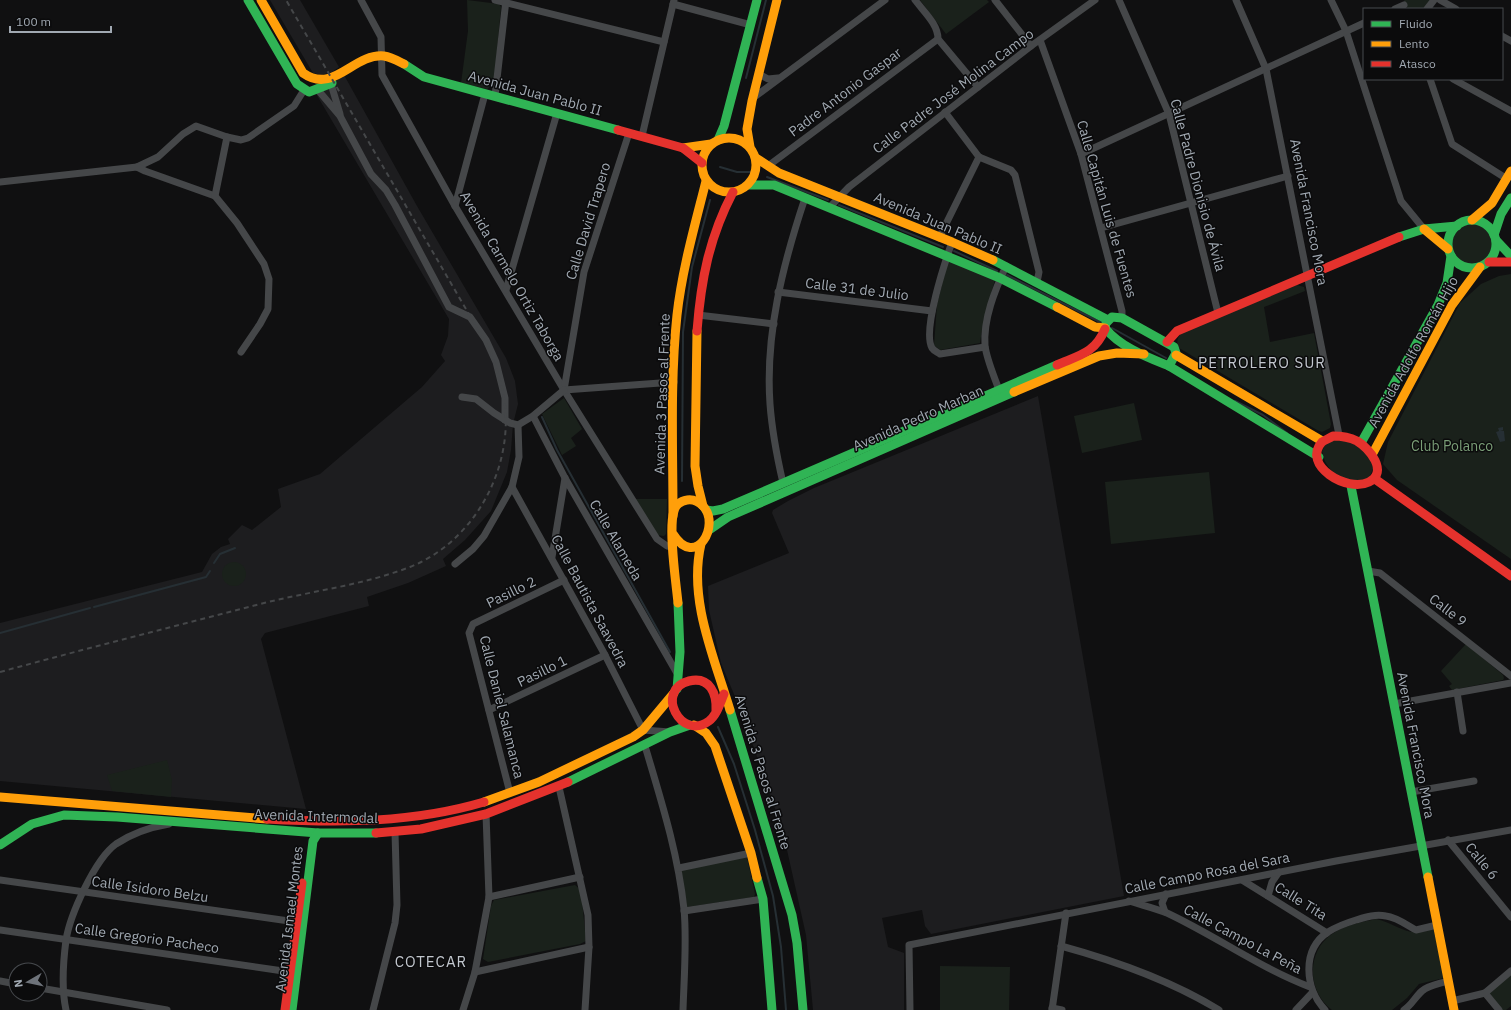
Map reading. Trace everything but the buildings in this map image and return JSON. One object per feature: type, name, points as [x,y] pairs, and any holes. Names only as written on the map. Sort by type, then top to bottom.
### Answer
[{"type":"main road","points":[[248,0],[297,84],[304,90],[309,92],[318,90],[378,57]]},
{"type":"main road","points":[[261,0],[303,73],[312,80],[323,81],[364,59],[378,57]]},
{"type":"main road","points":[[715,142],[732,138],[745,142],[750,147],[756,158],[755,176],[748,186],[733,192],[718,190],[706,181],[703,175],[702,163],[706,149],[715,142],[724,126],[757,0]]},
{"type":"main road","points":[[750,147],[747,129],[777,0]]},
{"type":"main road","points":[[267,33],[277,27]]},
{"type":"main road","name":"Avenida Juan Pablo II","points":[[378,57],[400,63],[424,77],[629,132],[682,148],[702,163]]},
{"type":"main road","name":"Avenida Juan Pablo II","points":[[682,148],[697,147],[715,142]]},
{"type":"main road","name":"Avenida Juan Pablo II","points":[[756,158],[780,173],[952,242],[1006,266],[1037,282],[1106,326]]},
{"type":"main road","points":[[1424,229],[1450,252],[1456,262],[1463,267],[1480,267],[1489,262],[1494,256],[1495,238],[1509,175]]},
{"type":"main road","points":[[1472,220],[1492,203],[1509,175]]},
{"type":"main road","name":"Avenida 3 Pasos al Frente","points":[[673,516],[674,352],[682,279],[706,181]]},
{"type":"main road","name":"Avenida Juan Pablo II","points":[[748,186],[774,185],[1000,278],[1095,327],[1106,326]]},
{"type":"main road","points":[[673,534],[678,544],[692,548],[701,544],[709,530],[710,523],[698,492],[696,475],[695,404],[698,315],[705,265],[711,242],[722,211],[733,192]]},
{"type":"main road","points":[[1501,214],[1511,198]]},
{"type":"main road","points":[[1450,252],[1449,236],[1457,226],[1467,220],[1472,220],[1486,224],[1495,238],[1511,256]]},
{"type":"main road","points":[[1167,342],[1177,331],[1388,240],[1424,229],[1457,226]]},
{"type":"main road","name":"Avenida Adolfo Román Hijo","points":[[1361,443],[1438,304],[1447,283],[1450,252]]},
{"type":"main road","points":[[1489,262],[1511,262]]},
{"type":"main road","name":"Avenida Adolfo Román Hijo","points":[[1373,453],[1452,305],[1480,267]]},
{"type":"main road","points":[[1318,458],[1169,366],[1112,336],[1106,326],[1112,317],[1122,318],[1167,342],[1174,347],[1176,355],[1322,441]]},
{"type":"main road","name":"Avenida Pedro Marban","points":[[705,508],[713,511],[724,509],[783,482],[1091,350],[1100,341],[1106,326]]},
{"type":"main road","name":"Avenida Pedro Marban","points":[[709,530],[728,517],[966,412],[1099,356],[1120,352],[1135,355],[1144,354]]},
{"type":"main road","points":[[1169,366],[1176,355]]},
{"type":"main road","points":[[1339,435],[1351,438],[1361,443],[1373,453],[1377,468],[1375,479],[1368,484],[1351,486],[1335,481],[1322,467],[1318,458],[1322,441],[1339,435]]},
{"type":"main road","points":[[1375,479],[1511,576]]},
{"type":"main road","name":"Avenida Francisco Mora","points":[[1351,486],[1453,1005]]},
{"type":"main road","points":[[676,691],[680,640],[673,547],[673,516],[677,505],[682,502],[693,500],[705,508]]},
{"type":"main road","name":"Avenida 3 Pasos al Frente","points":[[701,544],[698,560],[701,605],[705,629],[792,915],[797,943],[803,1010]]},
{"type":"main road","points":[[692,725],[707,722],[716,711],[724,694],[702,681],[691,680],[681,685],[676,691],[672,700],[675,713],[678,718],[706,733],[715,746],[751,853],[762,899],[772,1010]]},
{"type":"main road","points":[[708,684],[715,693],[717,699],[716,711]]},
{"type":"main road","name":"Avenida Intermodal","points":[[0,797],[75,802],[185,814],[318,822],[394,820],[441,813],[510,793],[555,776],[633,737],[643,730],[676,691]]},
{"type":"main road","name":"Avenida Intermodal","points":[[0,845],[32,824],[64,815],[178,822],[306,833],[363,834],[395,832],[443,824],[486,814],[559,787],[645,746],[670,732],[692,725]]},
{"type":"main road","points":[[441,813],[443,824]]},
{"type":"main road","name":"Avenida Ismael Montes","points":[[285,1010],[308,841],[306,833]]},
{"type":"main road","name":"Avenida Ismael Montes","points":[[292,1010],[313,841],[318,833]]},
{"type":"street","name":"Avenida Carmelo Ortiz Taborga","points":[[361,0],[381,37],[378,57],[382,74],[455,206],[564,390],[657,539],[662,544],[673,547]]},
{"type":"street","points":[[495,0],[506,1],[664,42]]},
{"type":"street","points":[[753,98],[885,0]]},
{"type":"street","points":[[915,0],[934,24],[938,32],[938,39],[978,87]]},
{"type":"street","points":[[995,0],[1031,46]]},
{"type":"street","name":"Calle Padre José Molina Campo","points":[[830,207],[849,187],[945,112],[1031,46],[1095,0]]},
{"type":"street","name":"Calle Padre Dionisio de Ávila","points":[[1119,0],[1169,114],[1218,313]]},
{"type":"street","name":"Avenida Francisco Mora","points":[[1236,0],[1266,69],[1339,435]]},
{"type":"street","points":[[1331,0],[1346,31],[1401,201],[1424,229]]},
{"type":"street","points":[[1428,8],[1434,0]]},
{"type":"street","points":[[1440,0],[1454,8]]},
{"type":"street","points":[[455,206],[490,95],[506,1]]},
{"type":"street","points":[[642,136],[674,2],[750,26]]},
{"type":"street","points":[[1081,154],[1363,23]]},
{"type":"street","name":"Padre Antonio Gaspar","points":[[768,166],[938,39]]},
{"type":"street","name":"Calle Capitán Luis de Fuentes","points":[[1040,40],[1081,154],[1122,311],[1122,318]]},
{"type":"street","points":[[759,74],[768,79],[779,78]]},
{"type":"street","points":[[1430,80],[1452,144],[1509,175]]},
{"type":"street","points":[[1456,80],[1511,111]]},
{"type":"street","points":[[331,84],[340,116]]},
{"type":"street","points":[[0,182],[138,167],[158,157],[191,127],[201,127],[227,137],[241,140],[252,136],[294,106],[304,90]]},
{"type":"street","points":[[318,90],[340,116],[371,174],[386,190],[449,307],[470,317],[486,340],[496,362],[505,398],[505,420]]},
{"type":"street","points":[[945,112],[979,157],[1011,170],[1015,175],[1039,272],[1037,282]]},
{"type":"street","points":[[506,290],[557,113]]},
{"type":"street","name":"Calle David Trapero","points":[[564,390],[584,272],[629,132]]},
{"type":"street","points":[[215,196],[227,137]]},
{"type":"street","points":[[939,238],[979,157]]},
{"type":"street","points":[[138,167],[145,172],[215,196],[257,251],[269,279],[268,309],[260,324],[241,352]]},
{"type":"street","points":[[1100,228],[1288,176]]},
{"type":"street","points":[[783,482],[774,444],[770,404],[770,363],[778,292],[789,246],[805,198]]},
{"type":"street","points":[[952,242],[932,312],[930,342],[933,350],[940,354],[985,347]]},
{"type":"street","points":[[999,390],[985,347],[987,321],[1000,278],[1006,266]]},
{"type":"street","name":"Calle 31 de Julio","points":[[778,292],[932,312]]},
{"type":"street","points":[[698,315],[774,324]]},
{"type":"street","points":[[518,425],[533,416],[564,390],[674,382]]},
{"type":"street","points":[[462,397],[476,399],[505,420],[518,425]]},
{"type":"street","name":"Calle Alameda","points":[[533,416],[565,478],[678,675]]},
{"type":"street","points":[[455,564],[473,549],[484,536],[512,487],[519,457],[518,425]]},
{"type":"street","points":[[552,557],[565,478]]},
{"type":"street","name":"Calle Bautista Saavedra","points":[[512,487],[605,654],[643,730]]},
{"type":"street","name":"Calle 9","points":[[1368,571],[1380,573],[1511,676]]},
{"type":"street","name":"Pasillo 2","points":[[470,628],[473,624],[564,580]]},
{"type":"street","name":"Calle Daniel Salamanca","points":[[470,628],[469,633],[510,793]]},
{"type":"street","name":"Pasillo 1","points":[[489,710],[605,654]]},
{"type":"street","points":[[1394,704],[1511,683]]},
{"type":"street","points":[[1457,692],[1463,730]]},
{"type":"street","points":[[643,730],[670,732]]},
{"type":"street","points":[[645,746],[666,815],[679,868],[684,911],[683,1010]]},
{"type":"street","points":[[1411,792],[1474,781]]},
{"type":"street","points":[[559,787],[588,915],[589,947],[585,1010]]},
{"type":"street","points":[[463,1010],[475,972],[489,897],[486,814]]},
{"type":"street","points":[[66,1010],[62,992],[66,939],[83,892],[99,861],[116,844],[144,830],[178,822]]},
{"type":"street","name":"Calle Campo Rosa del Sara","points":[[910,1010],[909,945],[1421,844],[1511,830]]},
{"type":"street","points":[[373,1010],[395,923],[397,905],[395,832]]},
{"type":"street","name":"Calle 6","points":[[1448,840],[1511,917]]},
{"type":"street","points":[[679,868],[751,853]]},
{"type":"street","points":[[1268,896],[1272,882],[1279,872]]},
{"type":"street","points":[[489,897],[580,877]]},
{"type":"street","name":"Calle Isidoro Belzu","points":[[0,880],[296,922]]},
{"type":"street","name":"Calle Tita","points":[[1242,880],[1327,933]]},
{"type":"street","name":"Calle Campo La Peña","points":[[1165,912],[1162,903],[1166,894]]},
{"type":"street","points":[[684,911],[762,899]]},
{"type":"street","name":"Calle Campo La Peña","points":[[1128,901],[1165,912],[1224,942],[1311,990]]},
{"type":"street","points":[[1062,1010],[1052,1009],[1066,913]]},
{"type":"street","points":[[1325,1010],[1311,990],[1308,971],[1311,957],[1317,944],[1327,933],[1345,924],[1373,915],[1392,917],[1416,930],[1437,925]]},
{"type":"street","name":"Calle Gregorio Pacheco","points":[[0,930],[290,972]]},
{"type":"street","points":[[1061,946],[1136,969],[1172,985],[1219,1010]]},
{"type":"street","points":[[475,972],[589,947]]},
{"type":"street","points":[[1453,1005],[1485,993],[1511,971]]},
{"type":"street","points":[[1404,1010],[1409,1007],[1422,991],[1430,986],[1448,981]]},
{"type":"street","points":[[48,989],[168,1010]]},
{"type":"street","points":[[1296,1010],[1311,990]]},
{"type":"street","points":[[1485,993],[1499,1010]]},
{"type":"shaded area","points":[[270,0],[300,0],[339,67],[332,72],[321,75],[313,73]]},
{"type":"shaded area","points":[[344,75],[417,206],[506,358],[515,381],[518,404],[513,424],[511,450],[507,472],[491,511],[465,540],[443,559],[446,566],[408,583],[367,597],[369,606],[265,633],[261,639],[306,809],[0,781],[0,623],[202,572],[212,554],[221,547],[230,544],[228,539],[242,525],[252,530],[281,507],[278,489],[320,474],[422,387],[445,361],[441,355],[448,336],[449,319],[315,92]]},
{"type":"shaded area","points":[[1038,396],[1124,896],[931,934],[925,926],[922,910],[882,918],[888,947],[904,953],[904,1010],[813,1010],[806,935],[783,832],[743,716],[721,663],[709,610],[708,586],[789,553],[772,513],[773,510],[788,501],[814,488]]},
{"type":"shaded area","points":[[1503,427],[1503,430],[1500,430],[1504,431],[1505,441],[1500,442],[1496,432],[1499,431],[1498,428]]},
{"type":"green space","points":[[467,0],[499,4],[501,7],[494,84],[487,89],[461,83],[468,31]]},
{"type":"green space","points":[[920,0],[987,0],[989,2],[946,34]]},
{"type":"green space","points":[[1404,0],[1431,0],[1424,8],[1408,8]]},
{"type":"green space","points":[[1472,224],[1483,227],[1489,233],[1492,244],[1489,255],[1483,261],[1472,264],[1461,261],[1455,255],[1452,244],[1455,233],[1461,227]]},
{"type":"green space","points":[[948,260],[995,280],[984,318],[980,343],[940,350],[934,345],[937,305]]},
{"type":"green space","name":"Club Polanco","points":[[1511,274],[1511,559],[1397,480],[1383,464],[1388,442],[1460,303],[1481,284],[1499,276]]},
{"type":"green space","points":[[1297,285],[1304,287],[1305,291],[1264,307],[1270,342],[1314,333],[1331,424],[1330,428],[1322,432],[1179,348],[1177,344],[1181,333]]},
{"type":"green space","points":[[564,398],[582,429],[571,438],[576,446],[562,455],[542,414]]},
{"type":"green space","points":[[1134,403],[1142,440],[1082,453],[1074,416]]},
{"type":"green space","points":[[1338,439],[1356,445],[1369,457],[1373,469],[1368,480],[1352,481],[1345,479],[1338,476],[1328,466],[1322,451],[1326,443]]},
{"type":"green space","points":[[1209,472],[1215,533],[1111,544],[1105,482]]},
{"type":"green space","points":[[633,499],[667,499],[666,534],[664,536],[656,535]]},
{"type":"green space","points":[[234,562],[239,563],[245,569],[245,579],[239,585],[234,586],[229,585],[223,579],[222,574],[223,569],[229,563]]},
{"type":"green space","points":[[1466,644],[1503,675],[1503,680],[1452,690],[1449,686],[1452,684],[1441,671]]},
{"type":"green space","points":[[167,760],[172,780],[171,797],[112,791],[107,775]]},
{"type":"green space","points":[[747,857],[755,894],[754,897],[687,907],[681,869]]},
{"type":"green space","points":[[575,885],[581,890],[586,941],[580,944],[488,962],[483,959],[491,906],[494,900]]},
{"type":"green space","points":[[1376,919],[1411,932],[1425,931],[1433,927],[1444,978],[1419,984],[1407,998],[1392,1010],[1332,1010],[1318,993],[1314,982],[1314,961],[1318,951],[1332,934],[1342,928]]},
{"type":"green space","points":[[940,966],[1010,967],[1009,1010],[940,1010]]},
{"type":"green space","points":[[1511,974],[1511,1006],[1506,1010],[1502,1010],[1489,993]]},
{"type":"waterway","points":[[746,78],[766,0]]},
{"type":"waterway","points":[[720,167],[737,172],[750,172]]},
{"type":"waterway","points":[[767,177],[828,200]]},
{"type":"waterway","points":[[682,481],[683,332],[692,267],[710,200]]},
{"type":"waterway","points":[[839,205],[943,247]]},
{"type":"waterway","points":[[954,251],[997,271]]},
{"type":"waterway","points":[[1007,275],[1100,322]]},
{"type":"waterway","points":[[1112,328],[1166,358]]},
{"type":"waterway","points":[[1235,401],[1263,415],[1287,433]]},
{"type":"waterway","points":[[542,417],[557,450],[670,652]]},
{"type":"waterway","points":[[214,563],[220,554],[235,548]]},
{"type":"waterway","points":[[94,607],[206,577],[210,571]]},
{"type":"waterway","points":[[0,633],[90,608]]},
{"type":"waterway","points":[[718,727],[734,764],[755,830],[773,896],[781,947],[786,1010]]},
{"type":"railway","points":[[0,672],[264,603],[374,579],[410,567],[433,555],[454,539],[471,520],[486,499],[496,475],[503,450],[506,424],[503,392],[491,352],[286,0]]},
{"type":"traffic: fast","points":[[248,0],[297,84],[309,92],[332,83]]},
{"type":"traffic: fast","points":[[718,140],[724,126],[757,0]]},
{"type":"traffic: fast","points":[[404,64],[424,77],[618,130]]},
{"type":"traffic: fast","points":[[748,185],[774,185],[1000,278],[1057,307]]},
{"type":"traffic: fast","points":[[1494,235],[1501,214],[1511,198]]},
{"type":"traffic: fast","points":[[1467,220],[1477,220],[1489,227],[1496,239],[1496,244],[1496,249],[1489,261],[1477,268],[1467,268],[1459,264],[1452,257],[1448,249],[1448,239],[1452,231],[1459,224],[1467,220]]},
{"type":"traffic: fast","points":[[1399,237],[1424,229],[1457,226]]},
{"type":"traffic: fast","points":[[1496,240],[1511,256]]},
{"type":"traffic: fast","points":[[1361,443],[1438,305],[1447,283],[1451,256]]},
{"type":"traffic: fast","points":[[993,260],[1108,320]]},
{"type":"traffic: fast","points":[[1112,317],[1122,318],[1174,347],[1176,353],[1169,366],[1134,351],[1111,335],[1105,328],[1106,323],[1112,317]]},
{"type":"traffic: fast","points":[[706,510],[713,511],[723,509],[1057,365]]},
{"type":"traffic: fast","points":[[1169,366],[1319,457]]},
{"type":"traffic: fast","points":[[709,530],[728,517],[1014,392]]},
{"type":"traffic: fast","points":[[1351,486],[1428,877]]},
{"type":"traffic: fast","points":[[677,689],[680,652],[678,603]]},
{"type":"traffic: fast","points":[[730,710],[792,915],[797,943],[803,1010]]},
{"type":"traffic: fast","points":[[568,782],[670,732],[690,725]]},
{"type":"traffic: fast","points":[[0,845],[32,824],[64,815],[117,817],[318,833],[376,833]]},
{"type":"traffic: fast","points":[[292,1010],[313,841],[318,833]]},
{"type":"traffic: fast","points":[[757,878],[763,899],[772,1010]]},
{"type":"traffic: slow","points":[[261,0],[303,73],[314,78],[324,79],[334,76],[344,72],[363,60],[373,57],[384,56],[404,64]]},
{"type":"traffic: slow","points":[[750,147],[747,129],[752,101],[777,0]]},
{"type":"traffic: slow","points":[[724,138],[734,138],[744,142],[752,150],[756,160],[756,165],[756,170],[752,180],[744,188],[734,192],[724,192],[714,188],[706,180],[702,170],[702,160],[706,150],[714,142],[724,138]]},
{"type":"traffic: slow","points":[[683,148],[711,144]]},
{"type":"traffic: slow","points":[[756,158],[779,173],[952,242],[993,260]]},
{"type":"traffic: slow","points":[[1472,220],[1492,203],[1511,171]]},
{"type":"traffic: slow","points":[[673,516],[673,365],[677,315],[685,264],[706,181]]},
{"type":"traffic: slow","points":[[1424,229],[1448,249]]},
{"type":"traffic: slow","points":[[1373,453],[1452,305],[1480,267]]},
{"type":"traffic: slow","points":[[1057,307],[1095,327],[1105,328]]},
{"type":"traffic: slow","points":[[697,331],[695,466],[703,506]]},
{"type":"traffic: slow","points":[[1014,392],[1099,356],[1117,353],[1144,354]]},
{"type":"traffic: slow","points":[[1176,355],[1322,441]]},
{"type":"traffic: slow","points":[[673,534],[682,544],[690,547],[697,546],[703,541],[707,533],[709,523],[708,514],[700,503],[691,500],[682,501],[675,507],[672,519],[672,542],[678,603]]},
{"type":"traffic: slow","points":[[701,544],[698,565],[700,607],[710,649],[730,710]]},
{"type":"traffic: slow","points":[[484,802],[539,782],[633,737],[643,730],[674,693]]},
{"type":"traffic: slow","points":[[694,725],[706,733],[715,746],[751,853],[757,878]]},
{"type":"traffic: slow","points":[[0,797],[267,819]]},
{"type":"traffic: slow","points":[[1428,877],[1454,1010]]},
{"type":"traffic: jam","points":[[618,130],[683,148],[702,163]]},
{"type":"traffic: jam","points":[[697,331],[701,294],[712,243],[733,192]]},
{"type":"traffic: jam","points":[[1167,342],[1177,331],[1399,237]]},
{"type":"traffic: jam","points":[[1489,262],[1511,262]]},
{"type":"traffic: jam","points":[[1057,365],[1086,352],[1097,343],[1105,329]]},
{"type":"traffic: jam","points":[[1333,436],[1345,437],[1362,444],[1375,460],[1377,466],[1375,478],[1369,482],[1349,484],[1329,475],[1317,460],[1317,451],[1322,442],[1333,436]]},
{"type":"traffic: jam","points":[[1375,479],[1511,576]]},
{"type":"traffic: jam","points":[[716,711],[715,698],[711,688],[702,681],[689,681],[679,686],[673,694],[675,712],[681,720],[689,725],[699,726],[709,721],[714,716],[724,694]]},
{"type":"traffic: jam","points":[[376,833],[421,829],[486,814],[568,782]]},
{"type":"traffic: jam","points":[[267,819],[349,821],[404,818],[457,809],[484,802]]},
{"type":"traffic: jam","points":[[285,1010],[302,883]]},
{"type":"district","name":"PETROLERO SUR","points":[[1262,363]]},
{"type":"district","name":"COTECAR","points":[[431,962]]}]
